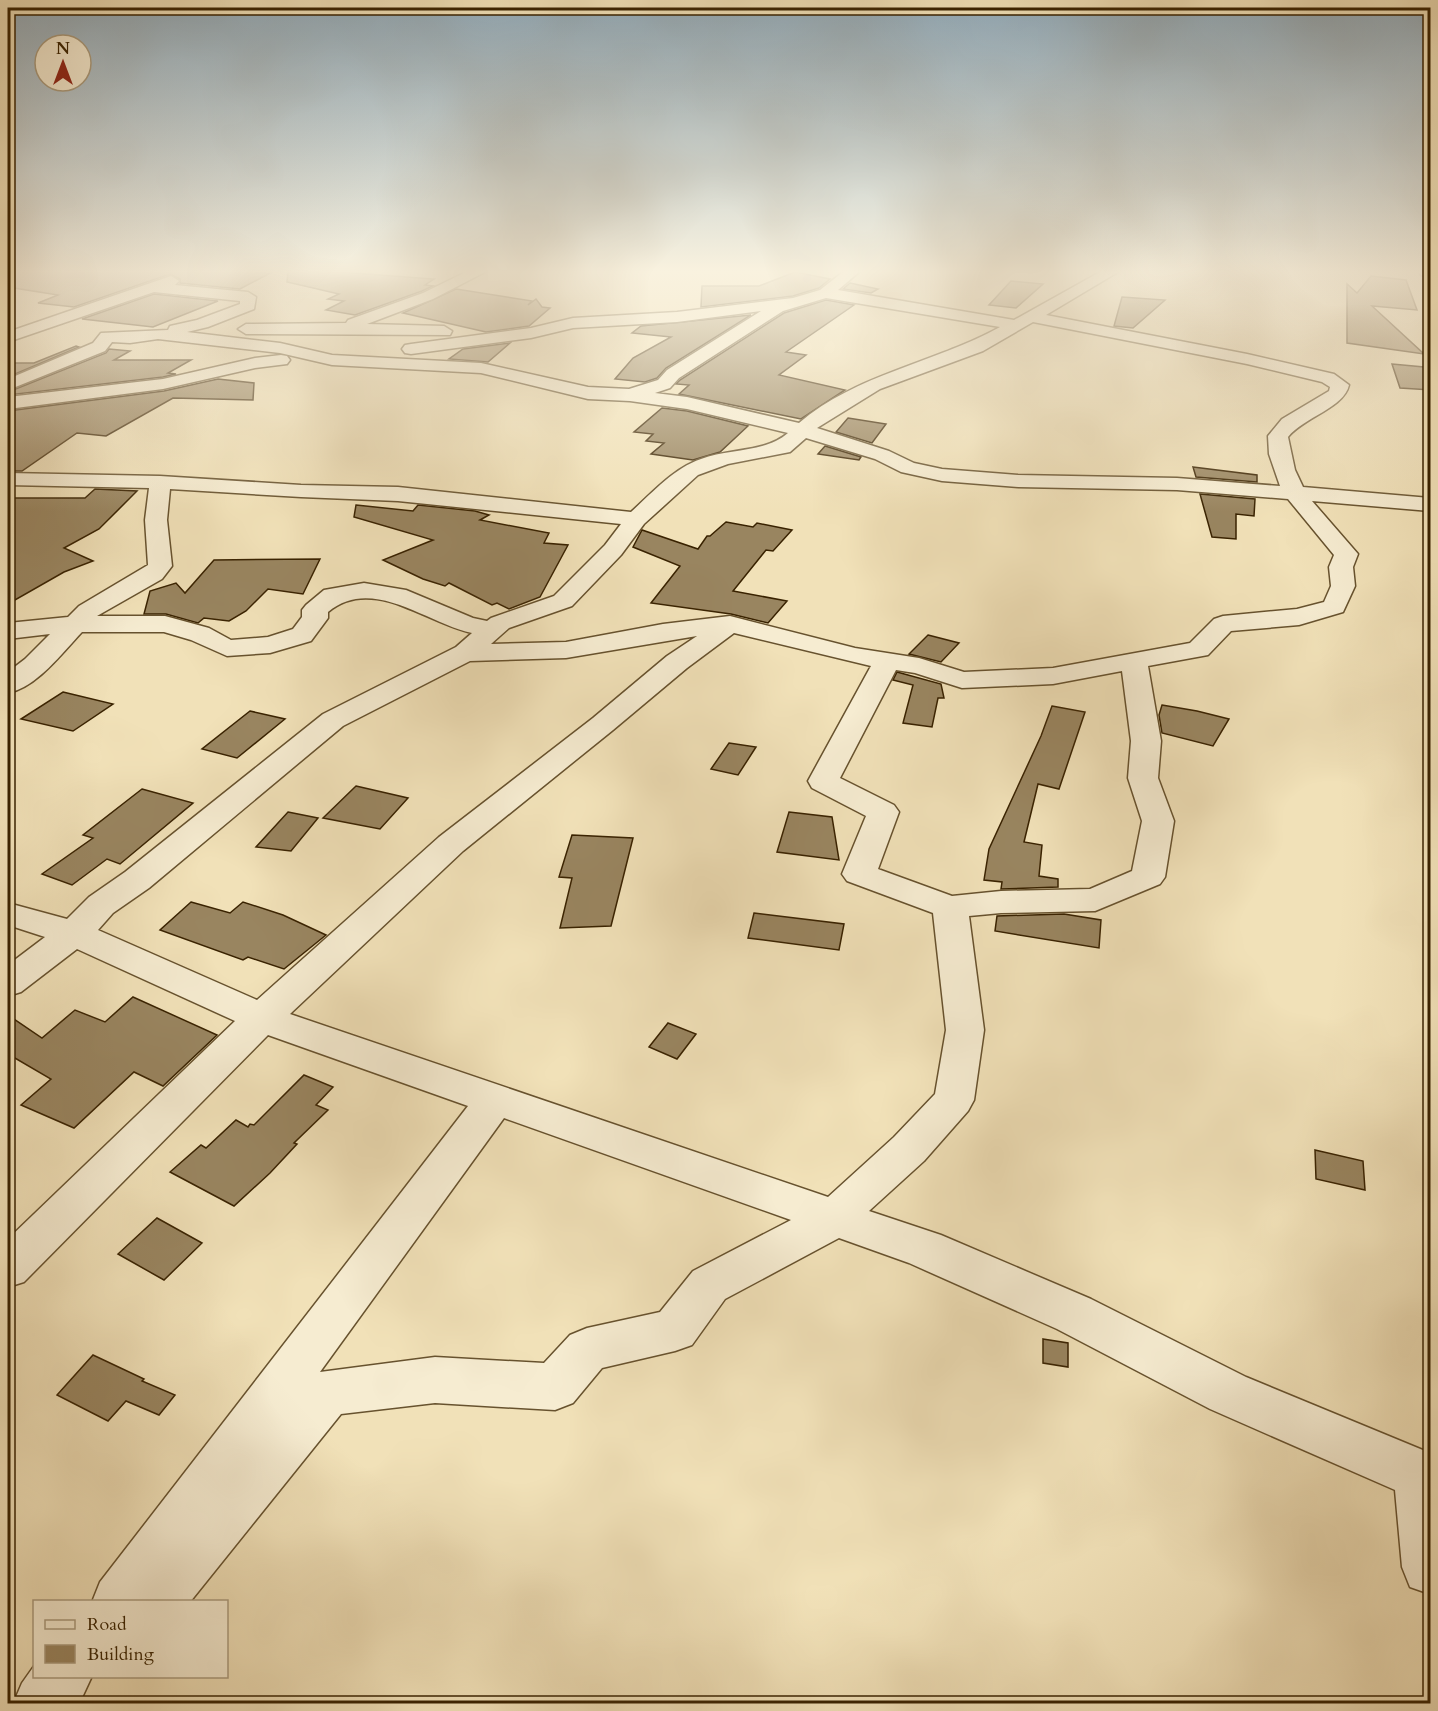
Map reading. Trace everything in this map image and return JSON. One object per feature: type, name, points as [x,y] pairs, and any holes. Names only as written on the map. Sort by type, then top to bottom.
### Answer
[{"type":"street","points":[[8,385],[87,352]]},
{"type":"street","points":[[289,352],[332,360],[481,368],[588,393],[630,395],[687,403],[802,430],[882,455],[908,468],[942,475],[1018,481],[1177,484],[1431,504]]},
{"type":"street","points":[[332,360],[392,352]]},
{"type":"street","points":[[630,395],[664,384],[673,374],[707,352]]},
{"type":"street","points":[[8,983],[74,933],[101,905],[137,880],[333,720],[465,653],[500,623],[563,601],[613,550],[636,519],[691,471],[726,458],[783,448],[791,444],[802,430],[830,410],[874,385],[964,352]]},
{"type":"street","points":[[465,653],[566,650],[663,632],[730,624],[855,656],[919,666],[962,680],[1053,676],[1199,649],[1223,624],[1299,617],[1334,608],[1343,586],[1341,567],[1346,554],[1316,522],[1289,484],[1278,454],[1278,436],[1289,423],[1338,394],[1340,385],[1328,378],[1205,352]]},
{"type":"street","points":[[8,403],[163,384],[255,363],[311,356]]},
{"type":"street","points":[[8,479],[160,482],[301,491],[398,494],[636,519]]},
{"type":"street","points":[[8,685],[35,665],[88,611],[153,574],[160,566],[156,520],[160,482]]},
{"type":"street","points":[[8,631],[76,624],[165,624],[200,634],[227,648],[270,645],[302,635],[315,618],[315,610],[333,595],[364,590],[398,595],[465,624],[492,630]]},
{"type":"street","points":[[8,1268],[262,1018],[451,844],[603,724],[677,662],[730,624]]},
{"type":"street","points":[[887,661],[823,782],[883,812],[859,873],[950,907],[1001,902],[1095,900],[1148,877],[1158,821],[1143,778],[1146,741],[1134,662]]},
{"type":"street","points":[[156,1600],[327,1393],[435,1380],[555,1388],[587,1350],[675,1330],[709,1284],[836,1218],[855,1197],[909,1149],[954,1100],[964,1030],[950,907]]},
{"type":"street","points":[[8,914],[74,933],[262,1018],[925,1249],[1074,1314],[1228,1393],[1425,1477],[1431,1567]]},
{"type":"street","points":[[121,1600],[495,1100]]},
{"type":"building","points":[[62,352],[68,352],[8,377],[8,363],[34,363]]},
{"type":"building","points":[[128,352],[114,360],[191,360],[168,373],[176,374],[163,377],[8,395],[8,392],[106,353]]},
{"type":"building","points":[[459,352],[500,352],[488,362],[449,359]]},
{"type":"building","points":[[644,352],[692,352],[666,368],[657,378],[645,382],[615,379],[633,358]]},
{"type":"building","points":[[724,352],[786,352],[806,355],[779,375],[845,390],[801,419],[679,394],[689,385],[676,384]]},
{"type":"building","points":[[1392,364],[1424,367],[1431,390],[1400,388]]},
{"type":"building","points":[[218,379],[254,383],[253,400],[173,398],[106,436],[77,433],[22,471],[8,471],[8,411],[164,391]]},
{"type":"building","points":[[662,408],[687,411],[748,426],[720,452],[693,460],[651,454],[664,443],[646,441],[653,434],[634,432]]},
{"type":"building","points":[[848,418],[886,424],[872,443],[836,432]]},
{"type":"building","points":[[825,446],[861,457],[859,460],[818,454]]},
{"type":"building","points":[[1193,467],[1257,475],[1257,482],[1196,477]]},
{"type":"building","points":[[95,489],[137,491],[99,529],[64,548],[93,561],[64,572],[8,604],[8,498],[85,498]]},
{"type":"building","points":[[1200,494],[1255,499],[1254,516],[1236,514],[1236,539],[1212,537]]},
{"type":"building","points":[[356,505],[413,511],[418,505],[475,511],[489,515],[480,520],[549,533],[544,543],[568,545],[540,597],[509,609],[497,603],[492,605],[449,583],[445,586],[423,579],[383,560],[433,540],[354,517]]},
{"type":"building","points":[[726,522],[753,527],[757,523],[792,530],[773,551],[766,550],[733,591],[787,601],[768,623],[731,614],[651,603],[680,566],[633,547],[642,530],[698,549],[707,536]]},
{"type":"building","points":[[320,559],[303,594],[268,589],[246,611],[229,621],[204,618],[198,623],[166,614],[144,614],[150,591],[176,583],[185,593],[214,560]]},
{"type":"building","points":[[928,635],[959,643],[941,662],[909,654]]},
{"type":"building","points":[[897,672],[941,684],[944,698],[938,698],[932,727],[903,723],[913,685],[893,680]]},
{"type":"building","points":[[63,692],[113,704],[73,731],[21,719]]},
{"type":"building","points":[[1162,705],[1229,719],[1213,746],[1162,733],[1159,715]]},
{"type":"building","points":[[1052,706],[1085,712],[1059,789],[1038,784],[1024,842],[1042,845],[1039,876],[1058,879],[1058,887],[1001,889],[1002,882],[984,880],[989,849],[1041,736]]},
{"type":"building","points":[[250,711],[285,719],[237,758],[202,749]]},
{"type":"building","points":[[729,743],[756,747],[738,775],[711,769]]},
{"type":"building","points":[[356,786],[408,798],[380,829],[323,818]]},
{"type":"building","points":[[142,789],[193,803],[120,864],[107,859],[72,885],[42,874],[93,838],[83,835]]},
{"type":"building","points":[[288,812],[318,818],[291,851],[256,847]]},
{"type":"building","points":[[789,812],[832,817],[839,860],[777,852]]},
{"type":"building","points":[[572,835],[633,838],[611,926],[560,928],[572,878],[559,877]]},
{"type":"building","points":[[191,902],[230,913],[243,902],[283,915],[326,935],[284,969],[248,957],[243,960],[160,930]]},
{"type":"building","points":[[754,913],[844,924],[839,950],[748,938]]},
{"type":"building","points":[[1064,914],[1101,920],[1099,948],[995,931],[997,916]]},
{"type":"building","points":[[133,997],[217,1035],[163,1086],[134,1072],[74,1128],[21,1105],[51,1079],[8,1054],[8,1015],[42,1038],[75,1010],[105,1022]]},
{"type":"building","points":[[668,1023],[696,1034],[677,1059],[649,1047]]},
{"type":"building","points":[[304,1075],[333,1087],[316,1105],[328,1110],[294,1143],[297,1144],[270,1173],[234,1206],[170,1172],[201,1145],[206,1148],[236,1120],[248,1127],[250,1124],[254,1125]]},
{"type":"building","points":[[1315,1150],[1363,1161],[1365,1190],[1316,1179]]},
{"type":"building","points":[[157,1218],[202,1243],[164,1280],[118,1254]]},
{"type":"building","points":[[1043,1339],[1068,1343],[1068,1367],[1043,1363]]},
{"type":"building","points":[[93,1355],[144,1379],[142,1381],[175,1395],[159,1415],[126,1401],[108,1421],[57,1395]]}]
